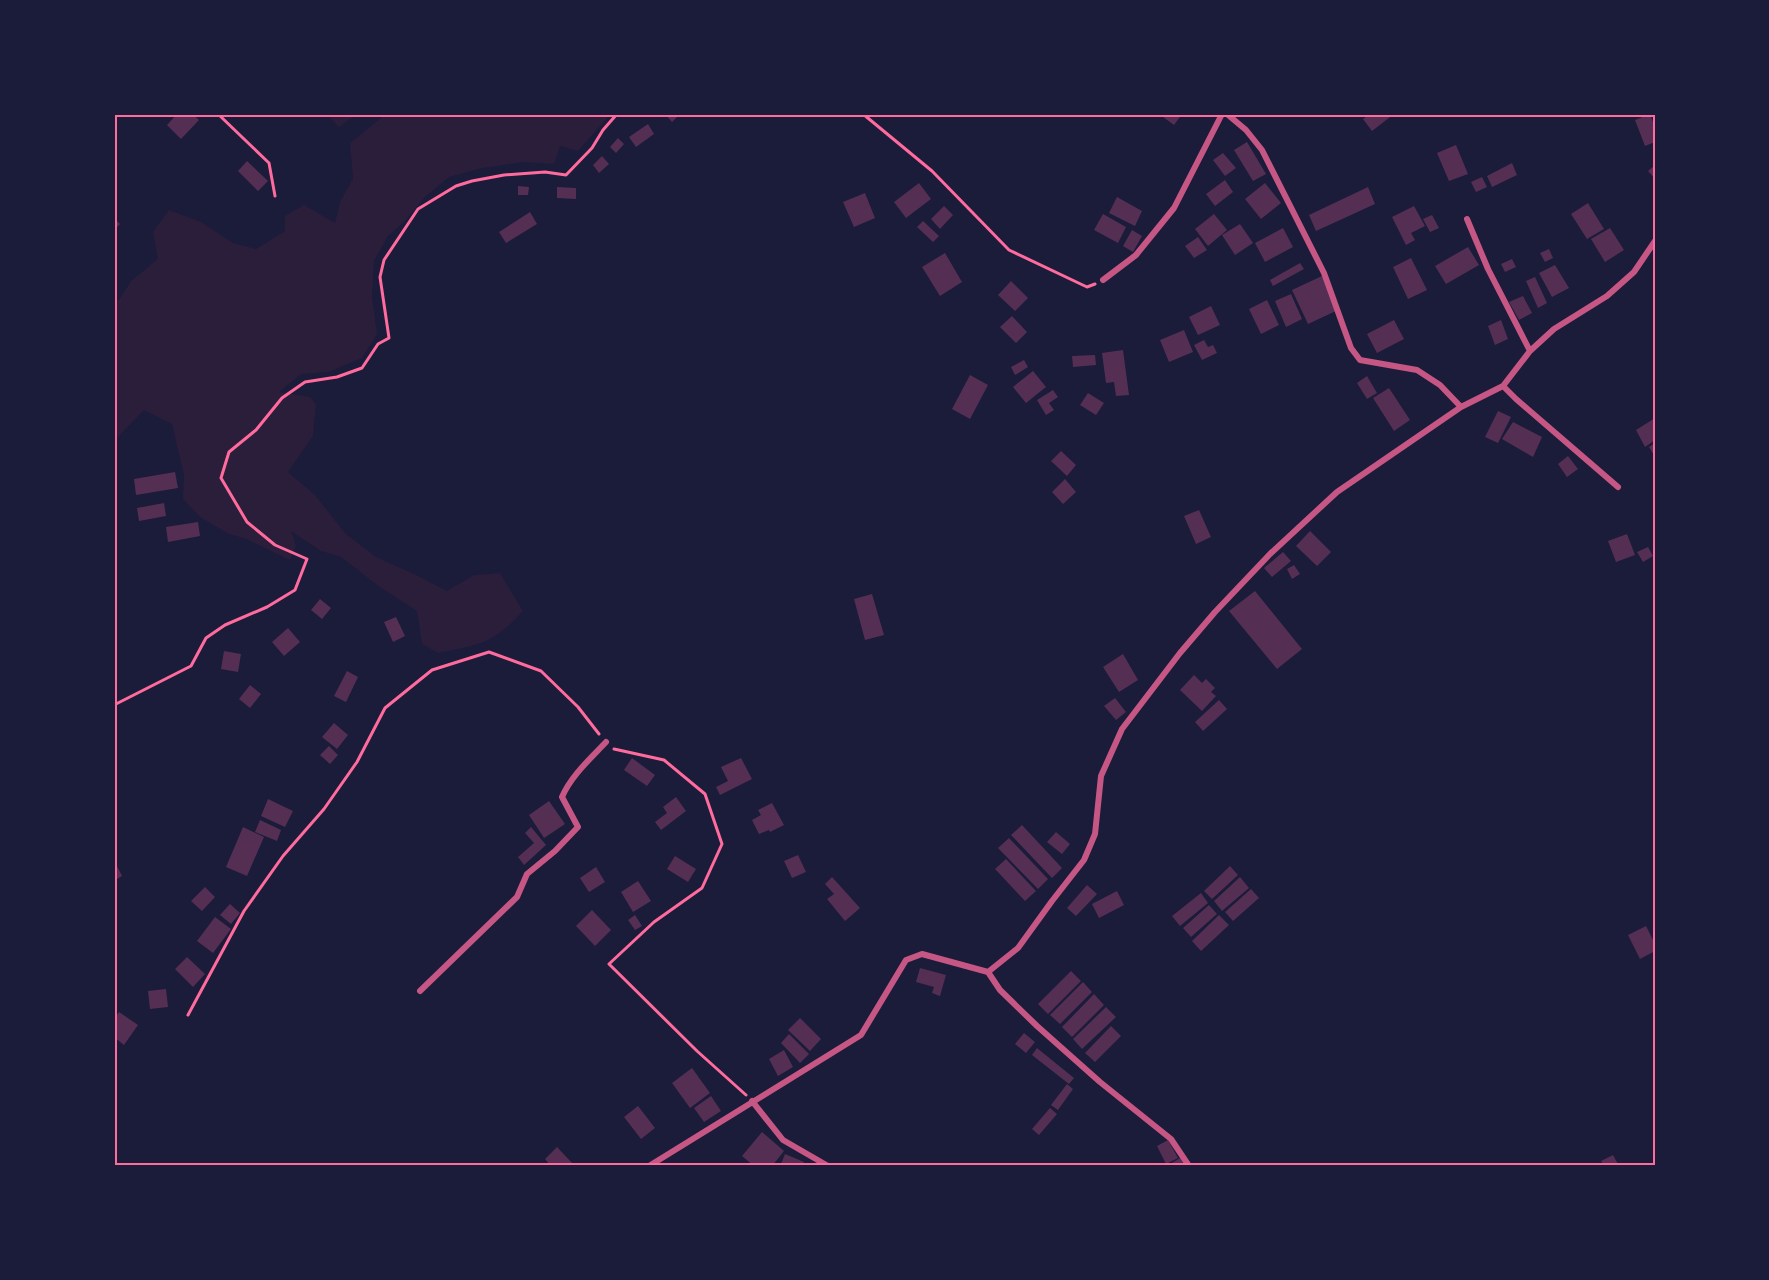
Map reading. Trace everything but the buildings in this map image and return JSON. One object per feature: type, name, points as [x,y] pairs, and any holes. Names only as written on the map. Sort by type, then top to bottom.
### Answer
[{"type":"street","points":[[1103,280],[1136,255],[1174,208],[1222,114]]},
{"type":"street","points":[[1227,114],[1246,130],[1262,150],[1324,273],[1351,348],[1360,360],[1416,370],[1440,385],[1461,407]]},
{"type":"street","points":[[1467,219],[1488,269],[1530,351]]},
{"type":"street","points":[[988,972],[1018,948],[1084,860],[1095,834],[1101,776],[1122,729],[1180,653],[1270,554],[1337,492],[1461,407],[1503,386],[1530,351],[1554,329],[1607,296],[1634,272],[1655,241]]},
{"type":"street","points":[[1503,386],[1618,487]]},
{"type":"street","points":[[420,991],[517,897],[527,874],[578,827],[562,797],[584,766],[606,742]]},
{"type":"street","points":[[649,1166],[861,1035],[906,960],[922,954],[988,972],[1000,990],[1037,1026],[1100,1082],[1171,1139],[1189,1166]]},
{"type":"street","points":[[752,1101],[783,1140],[828,1166]]},
{"type":"path","points":[[218,114],[269,163],[275,196]]},
{"type":"path","points":[[114,705],[191,666],[206,638],[225,625],[267,607],[295,590],[308,559],[275,545],[247,522],[221,478],[230,452],[256,430],[282,398],[305,382],[337,377],[362,368],[378,344],[389,338],[380,278],[384,260],[418,209],[456,186],[472,181],[504,175],[545,172],[566,175],[592,148],[603,130],[618,114]]},
{"type":"path","points":[[863,114],[932,171],[1009,250],[1087,287],[1103,280]]},
{"type":"path","points":[[188,1015],[244,911],[283,856],[324,809],[357,762],[385,708],[432,670],[489,652],[541,671],[578,708],[610,748],[664,760],[705,794],[722,844],[702,888],[654,922],[609,964],[697,1051],[752,1101]]},
{"type":"shaded area","points":[[326,114],[357,114],[339,127]]},
{"type":"shaded area","points":[[386,114],[611,114],[578,151],[560,146],[554,164],[524,162],[482,168],[449,177],[425,197],[404,222],[388,236],[374,261],[372,297],[377,334],[362,358],[329,372],[301,374],[279,392],[310,397],[316,404],[313,436],[288,472],[315,495],[345,533],[376,557],[447,591],[474,575],[500,573],[523,611],[494,637],[476,645],[438,653],[422,644],[417,611],[377,585],[341,557],[321,551],[291,531],[296,546],[290,560],[246,539],[227,533],[200,517],[183,499],[184,475],[172,424],[144,410],[114,441],[114,302],[119,300],[131,281],[158,259],[153,232],[169,210],[201,222],[233,243],[256,249],[285,231],[285,216],[304,205],[335,223],[340,202],[353,178],[350,143]]}]
